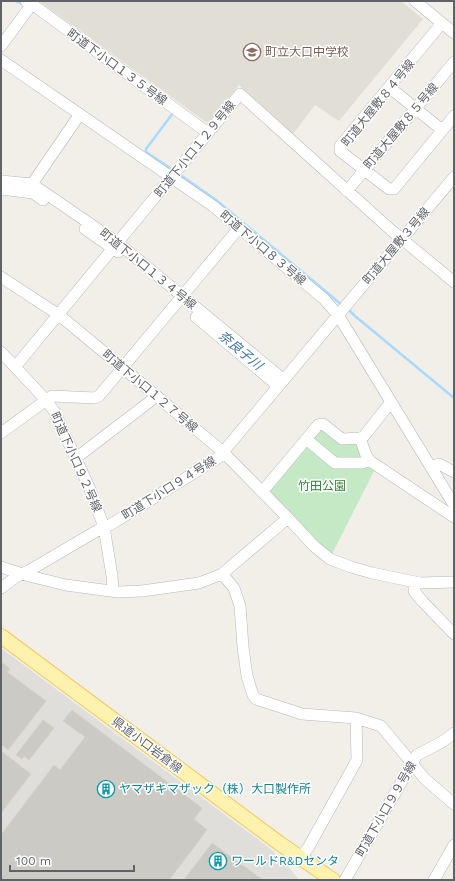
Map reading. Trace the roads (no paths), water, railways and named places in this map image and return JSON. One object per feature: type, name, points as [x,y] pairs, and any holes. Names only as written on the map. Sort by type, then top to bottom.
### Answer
[{"type":"main road","name":"県道小口岩倉線","points":[[1,636],[300,858],[333,880]]},
{"type":"street","points":[[415,1],[454,33]]},
{"type":"street","points":[[1,46],[29,2]]},
{"type":"street","name":"町道下小口１３５号線","points":[[29,2],[208,133]]},
{"type":"street","name":"町道大屋敷８４号線","points":[[442,23],[340,146],[340,150],[389,189],[394,189],[454,116]]},
{"type":"street","name":"町道下小口８３号線","points":[[1,60],[213,206],[324,299],[338,315],[454,505]]},
{"type":"street","name":"町道大屋敷８５号線","points":[[347,191],[454,62]]},
{"type":"street","points":[[389,87],[442,130]]},
{"type":"street","name":"町道下小口１２９号線","points":[[15,367],[240,94],[347,191],[454,282]]},
{"type":"street","points":[[32,184],[80,114]]},
{"type":"street","name":"町道大屋敷３号線","points":[[338,315],[454,177]]},
{"type":"street","name":"町道下小口１３４号線","points":[[1,181],[32,184],[116,246],[281,383]]},
{"type":"street","points":[[1,188],[33,193],[116,246]]},
{"type":"street","points":[[1,433],[52,396],[95,398],[99,396],[239,228]]},
{"type":"street","name":"町道下小口１２７号線","points":[[1,278],[59,315],[223,452],[314,546],[330,558],[351,567],[372,573],[416,582],[454,582]]},
{"type":"street","name":"町道下小口９４号線","points":[[1,588],[22,574],[110,525],[218,458],[338,315]]},
{"type":"street","name":"町道下小口９２号線","points":[[1,352],[46,400],[54,411],[89,486],[104,527],[113,591]]},
{"type":"street","points":[[76,458],[157,396]]},
{"type":"street","points":[[262,492],[318,425],[322,424],[342,439],[360,438],[364,436],[391,402]]},
{"type":"street","points":[[360,438],[366,455],[370,461],[454,517]]},
{"type":"street","points":[[306,439],[335,463],[362,463],[370,461]]},
{"type":"street","points":[[431,467],[439,464],[454,472]]},
{"type":"street","points":[[1,567],[66,585],[113,591],[142,591],[199,583],[222,574],[288,518]]},
{"type":"street","points":[[222,574],[234,588],[240,606],[242,647],[247,676],[253,695],[256,699],[302,714],[356,718],[381,726],[424,779],[454,804]]},
{"type":"street","points":[[416,582],[414,591],[454,634]]},
{"type":"street","points":[[300,858],[308,848],[356,760],[356,718]]},
{"type":"street","name":"町道下小口９９号線","points":[[345,880],[417,755],[442,742],[454,733]]},
{"type":"street","points":[[434,880],[454,845]]},
{"type":"waterway","points":[[16,1],[23,4]]},
{"type":"waterway","points":[[171,111],[173,113],[146,149],[146,152],[173,170]]},
{"type":"waterway","points":[[179,174],[216,200],[342,305]]},
{"type":"waterway","name":"奈良子川","points":[[348,309],[454,398]]},
{"type":"place","name":"町立大口中学校","points":[[252,52]]},
{"type":"place","name":"ヤマザキマザック（株）大口製作所","points":[[106,789]]},
{"type":"place","name":"ワールドR&Dセンタ","points":[[218,861]]},
{"type":"park label","name":"竹田公園","points":[[322,486]]}]
